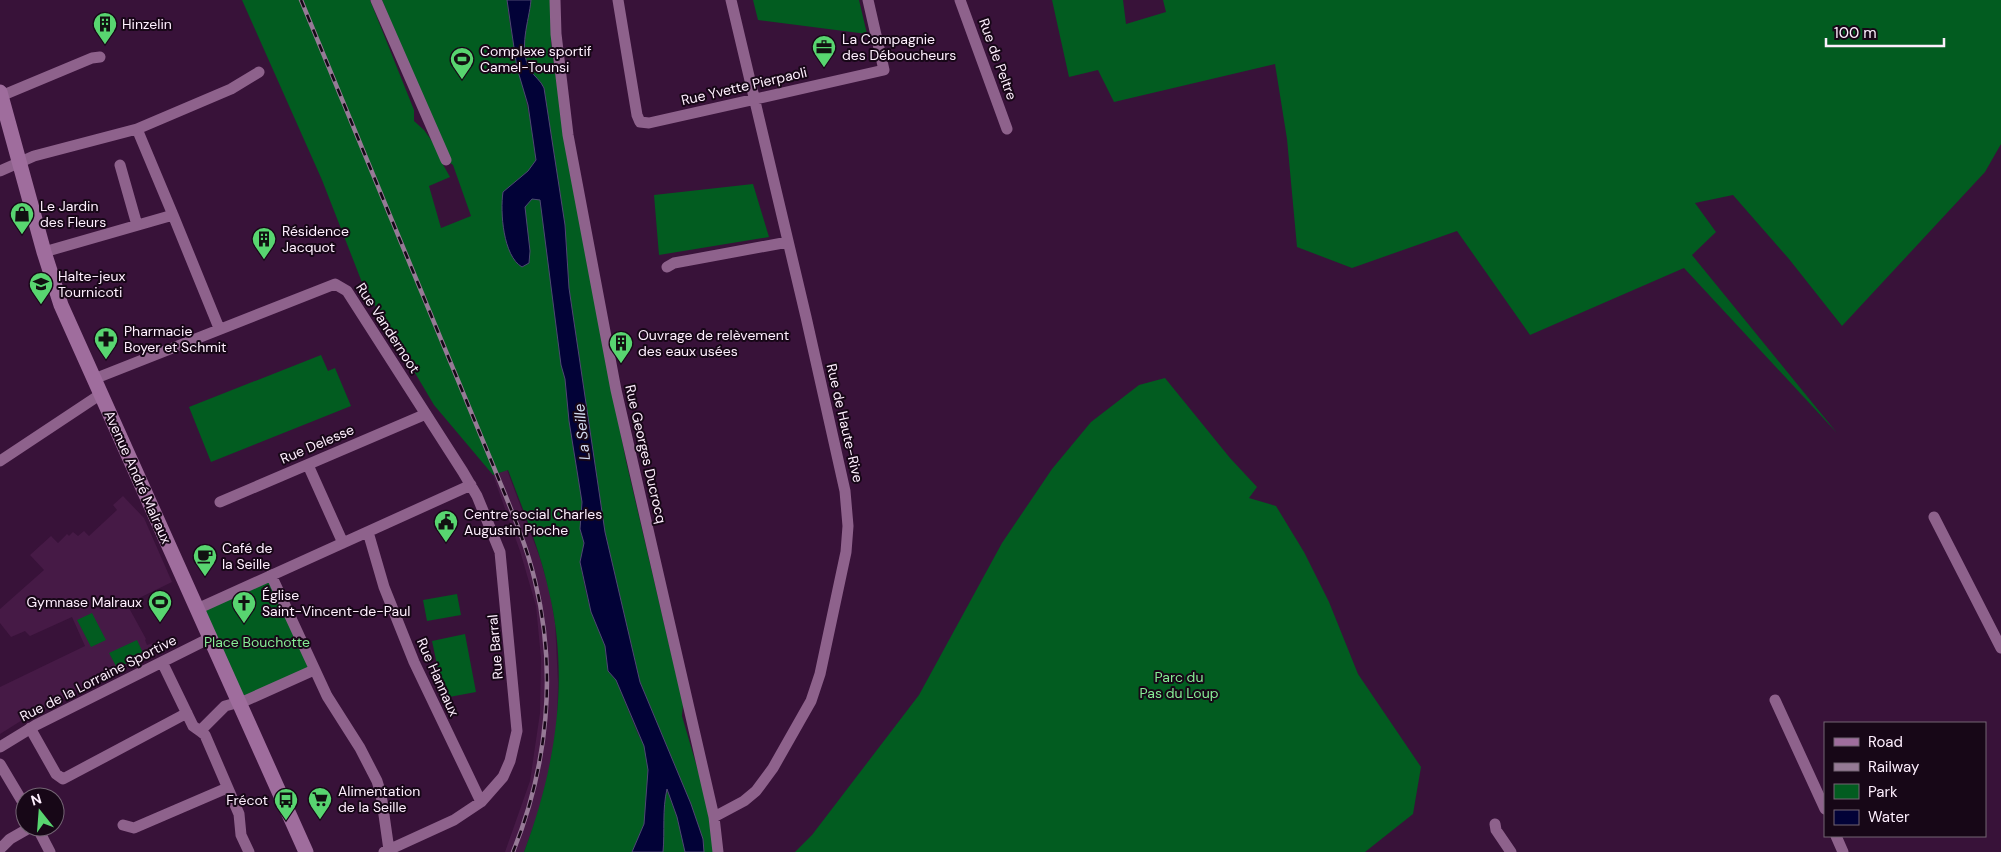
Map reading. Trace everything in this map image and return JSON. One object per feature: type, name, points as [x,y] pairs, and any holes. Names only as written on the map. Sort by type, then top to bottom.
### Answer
[{"type":"main road","name":"Avenue André Malraux","points":[[1,94],[57,294],[305,852]]},
{"type":"street","points":[[376,0],[446,160]]},
{"type":"street","name":"Rue Georges Ducrocq","points":[[555,0],[556,34],[564,109],[616,390],[714,817],[718,852]]},
{"type":"street","name":"Rue Yvette Pierpaoli","points":[[618,0],[637,115],[640,122],[649,123],[884,70],[868,0]]},
{"type":"street","name":"Rue de Haute-Rive","points":[[714,817],[744,801],[756,791],[773,768],[807,709],[820,674],[848,538],[845,491],[732,0]]},
{"type":"street","name":"Rue de Peltre","points":[[960,0],[1007,128]]},
{"type":"street","points":[[1,94],[92,58],[100,57]]},
{"type":"street","points":[[0,171],[20,162],[137,129],[231,89],[259,72]]},
{"type":"street","points":[[137,129],[219,328]]},
{"type":"street","points":[[120,164],[137,225]]},
{"type":"street","points":[[44,252],[173,215]]},
{"type":"street","points":[[667,266],[674,263],[788,242]]},
{"type":"street","name":"Rue Vandernoot","points":[[94,379],[329,285],[342,286],[471,485]]},
{"type":"street","points":[[0,461],[101,394]]},
{"type":"street","name":"Rue Delesse","points":[[220,502],[426,414]]},
{"type":"street","points":[[308,465],[343,543]]},
{"type":"street","points":[[197,609],[471,485]]},
{"type":"street","name":"Rue Barral","points":[[387,851],[454,820],[481,802],[495,788],[510,761],[517,732],[517,712],[500,552],[471,485]]},
{"type":"street","points":[[1934,517],[2001,648]]},
{"type":"street","name":"Rue Hannaux","points":[[368,532],[384,588],[414,662],[481,802]]},
{"type":"street","points":[[271,575],[314,670],[377,781],[381,794],[387,851]]},
{"type":"street","name":"Rue de la Lorraine Sportive","points":[[0,747],[30,728],[210,638]]},
{"type":"street","points":[[162,662],[193,726],[205,735],[239,814],[241,835],[249,852]]},
{"type":"street","points":[[200,731],[225,706],[247,700],[314,670]]},
{"type":"street","points":[[1775,700],[1824,807]]},
{"type":"street","points":[[30,728],[56,774],[63,779],[187,713]]},
{"type":"street","points":[[0,764],[15,789]]},
{"type":"street","points":[[123,825],[134,828],[227,788]]},
{"type":"street","points":[[1496,824],[1496,830],[1511,852]]},
{"type":"street","points":[[5,848],[19,837]]},
{"type":"street","points":[[42,837],[50,852]]},
{"type":"street","points":[[1836,837],[1843,852]]},
{"type":"shaded area","points":[[507,470],[540,558],[550,593],[555,623],[558,683],[557,724],[550,770],[538,814],[524,852],[505,852],[530,781],[540,713],[541,658],[536,606],[520,551],[493,475]]},
{"type":"shaded area","points":[[123,496],[144,518],[172,582],[133,601],[135,605],[129,608],[146,639],[147,645],[153,643],[157,651],[35,712],[0,734],[0,687],[85,646],[72,617],[30,636],[25,631],[11,637],[0,623],[0,609],[44,570],[30,555],[51,536],[58,543],[67,534],[69,536],[73,532],[78,536],[84,531],[89,536],[117,510],[113,505]]},
{"type":"green space","points":[[242,0],[370,0],[414,110],[414,121],[424,130],[445,159],[441,161],[450,177],[429,186],[441,228],[471,216],[453,165],[446,160],[448,159],[382,0],[507,0],[532,131],[569,421],[582,502],[580,529],[584,543],[580,562],[585,588],[591,612],[605,646],[608,671],[616,680],[638,734],[666,788],[677,817],[685,852],[524,852],[535,821],[551,757],[558,691],[555,625],[549,592],[536,545],[508,470],[493,475],[434,405],[363,285],[322,180]]},
{"type":"green space","points":[[531,0],[551,0],[551,42],[567,157],[626,461],[683,704],[682,716],[706,798],[714,852],[704,852],[703,839],[691,804],[640,682],[605,532],[569,288],[565,225],[544,88],[530,70],[525,53],[525,35]]},
{"type":"green space","points":[[753,0],[859,0],[867,34],[758,20]]},
{"type":"green space","points":[[1052,0],[1123,0],[1126,24],[1166,12],[1163,0],[2001,0],[2001,144],[1985,172],[1842,326],[1789,259],[1733,195],[1695,203],[1716,232],[1692,255],[1837,433],[1684,268],[1530,335],[1457,231],[1352,268],[1297,247],[1287,139],[1275,64],[1114,102],[1098,70],[1069,77]]},
{"type":"green space","points":[[753,184],[769,237],[659,255],[654,195]]},
{"type":"green space","points":[[321,355],[328,371],[335,368],[351,406],[211,462],[189,407]]},
{"type":"green space","name":"Parc du Pas du Loup","points":[[1165,378],[1230,458],[1257,487],[1249,498],[1276,506],[1304,552],[1329,602],[1358,674],[1421,767],[1413,814],[1365,852],[795,852],[812,835],[919,695],[1002,543],[1052,469],[1091,422],[1139,385]]},
{"type":"green space","name":"Place Bouchotte","points":[[271,575],[314,670],[244,701],[197,609]]},
{"type":"green space","points":[[457,594],[461,615],[427,621],[423,600]]},
{"type":"green space","points":[[92,613],[106,640],[91,647],[77,620]]},
{"type":"green space","points":[[465,634],[476,692],[444,698],[432,641]]},
{"type":"green space","points":[[137,640],[144,655],[117,668],[109,653]]},
{"type":"water","name":"La Seille","points":[[507,0],[531,0],[525,35],[525,53],[530,70],[544,88],[565,225],[569,288],[605,532],[640,682],[691,804],[703,839],[704,852],[685,852],[677,817],[667,789],[663,852],[632,852],[644,824],[648,770],[644,746],[616,680],[608,671],[605,646],[591,612],[580,562],[584,543],[580,529],[582,502],[569,421],[565,379],[561,365],[540,200],[532,199],[525,207],[530,251],[529,263],[522,267],[516,261],[507,244],[504,233],[503,192],[528,171],[536,160],[528,105],[517,68]]},
{"type":"railway","points":[[301,0],[512,511],[535,581],[546,649],[547,684],[545,718],[534,786],[513,852]]},
{"type":"place","name":"Hinzelin","points":[[105,45]]},
{"type":"place","name":"La Compagnie des Déboucheurs","points":[[824,68]]},
{"type":"place","name":"Complexe sportif Camel-Tounsi","points":[[462,80]]},
{"type":"place","name":"Le Jardin des Fleurs","points":[[22,235]]},
{"type":"place","name":"Résidence Jacquot","points":[[264,260]]},
{"type":"place","name":"Halte-jeux Tournicoti","points":[[41,305]]},
{"type":"place","name":"Pharmacie Boyer et Schmit","points":[[106,360]]},
{"type":"place","name":"Ouvrage de relèvement des eaux usées","points":[[621,364]]},
{"type":"place","name":"Centre social Charles Augustin Pioche","points":[[446,543]]},
{"type":"place","name":"Café de la Seille","points":[[205,577]]},
{"type":"place","name":"Gymnase Malraux","points":[[160,623]]},
{"type":"place","name":"Église Saint-Vincent-de-Paul","points":[[244,624]]},
{"type":"place","name":"Alimentation de la Seille","points":[[320,820]]},
{"type":"place","name":"Frécot","points":[[286,821]]}]
